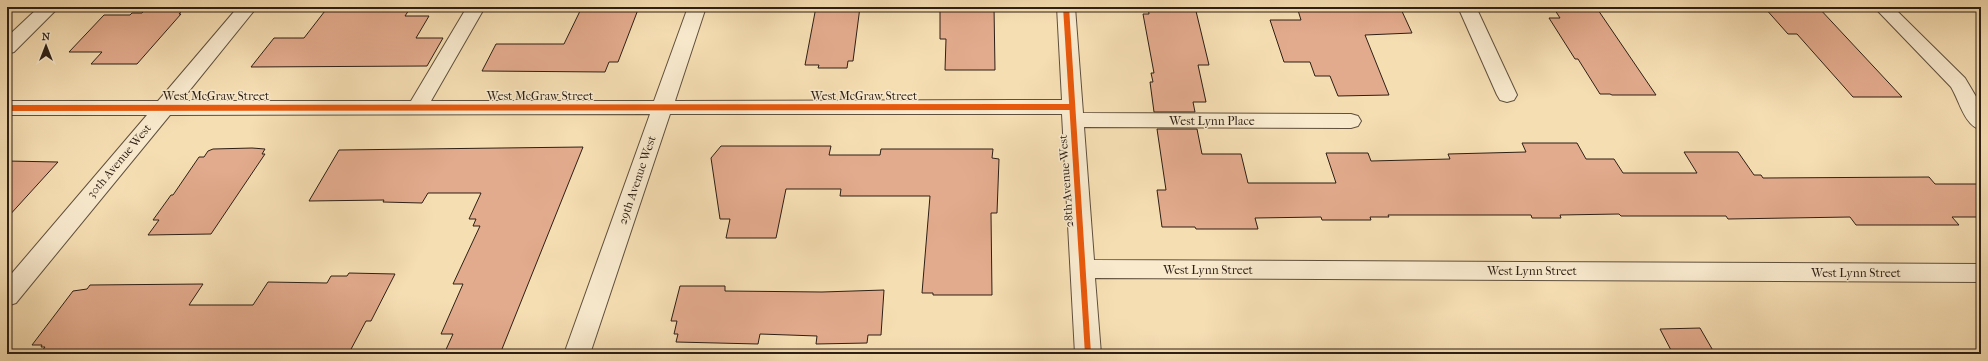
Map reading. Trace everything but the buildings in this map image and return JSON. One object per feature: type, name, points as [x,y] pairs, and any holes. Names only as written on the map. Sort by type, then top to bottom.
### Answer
[{"type":"street","points":[[7,48],[50,7]]},
{"type":"street","name":"30th Avenue West","points":[[7,296],[248,7]]},
{"type":"street","points":[[418,106],[476,7]]},
{"type":"street","name":"29th Avenue West","points":[[577,354],[697,7]]},
{"type":"street","name":"28th Avenue West","points":[[1066,7],[1088,354]]},
{"type":"street","points":[[1468,7],[1507,96]]},
{"type":"street","points":[[1884,7],[1958,83],[1979,120]]},
{"type":"street","name":"West McGraw Street","points":[[7,108],[418,106],[662,107],[1072,114]]},
{"type":"street","name":"West Lynn Place","points":[[1072,114],[1351,121]]},
{"type":"street","name":"West Lynn Street","points":[[1082,269],[1981,273]]},
{"type":"cycle path","points":[[1066,7],[1088,354]]},
{"type":"cycle path","points":[[7,108],[1072,107]]}]
